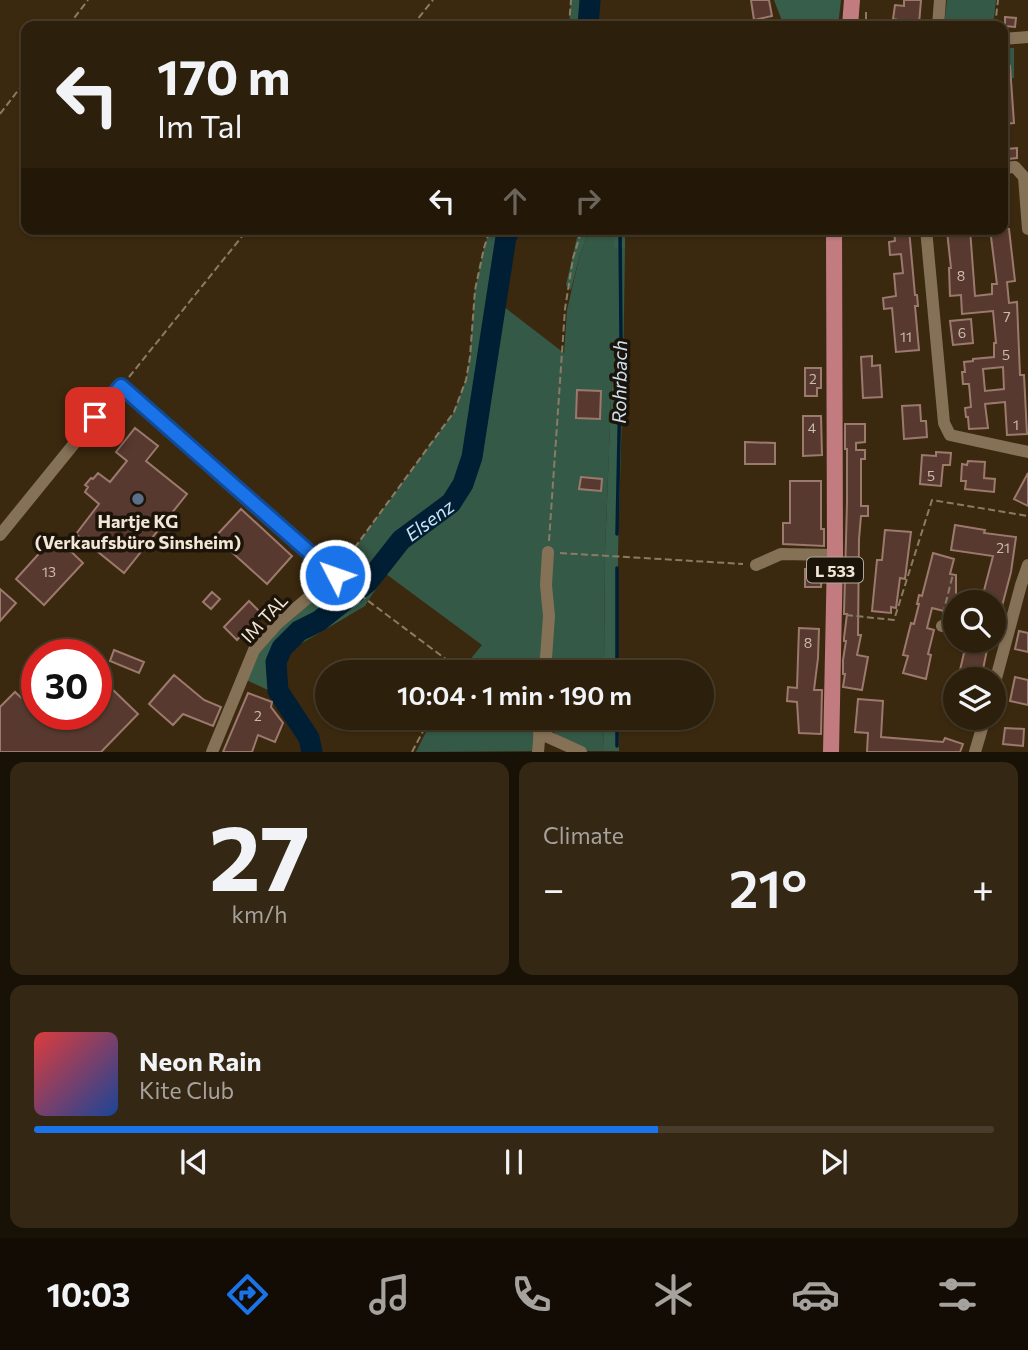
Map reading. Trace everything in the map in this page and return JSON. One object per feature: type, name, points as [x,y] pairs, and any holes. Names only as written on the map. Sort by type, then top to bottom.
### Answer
[{"type":"main road","points":[[850,21],[852,0]]},
{"type":"main road","name":"L 533","points":[[831,751],[835,555],[834,235]]},
{"type":"street","points":[[938,21],[940,0]]},
{"type":"street","points":[[1008,39],[1028,37]]},
{"type":"street","points":[[1008,168],[1016,167],[1024,177],[1028,229]]},
{"type":"street","points":[[927,235],[944,423],[950,435],[1028,452]]},
{"type":"street","points":[[0,535],[121,386],[340,579]]},
{"type":"street","points":[[546,660],[549,616],[548,552]]},
{"type":"street","points":[[755,565],[781,554],[835,555]]},
{"type":"street","points":[[1006,624],[1028,565]]},
{"type":"street","name":"IM TAL","points":[[212,751],[254,650],[277,624],[340,579]]},
{"type":"street","points":[[538,751],[539,730]]},
{"type":"street","points":[[975,751],[981,730]]},
{"type":"street","points":[[539,733],[581,751]]},
{"type":"path","points":[[72,21],[88,0]]},
{"type":"path","points":[[416,21],[433,0]]},
{"type":"path","points":[[569,21],[570,0]]},
{"type":"path","points":[[996,21],[998,0]]},
{"type":"path","points":[[866,13],[866,21]]},
{"type":"path","points":[[0,114],[21,87]]},
{"type":"path","points":[[121,386],[243,235]]},
{"type":"path","points":[[444,660],[340,579],[454,412],[466,380],[475,290],[489,235]]},
{"type":"path","points":[[580,235],[573,258],[565,309],[548,552],[755,565]]},
{"type":"path","points":[[857,616],[894,620],[932,500],[1028,516]]},
{"type":"path","points":[[951,590],[953,574]]},
{"type":"path","points":[[412,751],[423,730]]},
{"type":"green space","points":[[571,0],[591,0],[591,21],[569,21]]},
{"type":"green space","points":[[774,0],[841,0],[839,21],[782,21]]},
{"type":"green space","points":[[947,0],[996,0],[994,21],[945,21]]},
{"type":"green space","points":[[1008,48],[1014,48],[1014,78],[1008,78]]},
{"type":"green space","points":[[488,235],[515,235],[510,245],[499,303],[564,353],[567,310],[580,254],[588,235],[614,235],[614,248],[625,248],[623,375],[612,375],[604,660],[470,660],[482,645],[386,574],[368,601],[335,575],[454,412],[466,379],[470,357],[475,290]]},
{"type":"green space","points":[[578,235],[588,235],[571,290],[566,285]]},
{"type":"green space","points":[[614,235],[625,235],[625,248],[614,249]]},
{"type":"green space","points":[[612,374],[623,375],[618,660],[604,660]]},
{"type":"green space","points":[[335,575],[368,601],[365,606],[280,656],[279,679],[314,730],[319,751],[307,751],[270,691],[242,678],[254,650]]},
{"type":"green space","points":[[427,730],[534,730],[536,736],[532,751],[416,752]]},
{"type":"green space","points":[[552,730],[604,730],[603,751],[587,751],[560,739]]},
{"type":"green space","points":[[604,730],[618,730],[619,751],[603,751]]},
{"type":"building","points":[[751,0],[769,0],[772,16],[754,20]]},
{"type":"building","points":[[904,0],[921,0],[919,21],[893,19],[895,5],[904,6]]},
{"type":"building","points":[[1005,17],[1016,18],[1015,27],[1008,26],[1008,21],[1005,21]]},
{"type":"building","points":[[1008,66],[1014,123],[1008,124]]},
{"type":"building","points":[[1017,148],[1017,158],[1008,159],[1008,149]]},
{"type":"building","points":[[1009,229],[1015,281],[1007,282],[1009,303],[1017,302],[1020,375],[1024,375],[1027,434],[1007,435],[1005,402],[985,404],[988,428],[969,429],[965,408],[971,407],[969,384],[963,384],[964,362],[994,357],[996,343],[993,311],[962,314],[961,295],[950,296],[951,268],[947,235],[970,235],[975,296],[992,294],[992,284],[997,284],[991,235],[1008,235]],"holes":[[[1003,367],[1004,389],[985,391],[983,369]]]},
{"type":"building","points":[[894,235],[910,235],[918,306],[915,306],[919,350],[896,352],[892,308],[884,309],[883,298],[896,296],[894,274],[903,273],[901,254],[890,255],[889,242],[895,241]]},
{"type":"building","points":[[971,319],[973,343],[953,345],[950,321]]},
{"type":"building","points":[[872,356],[872,366],[880,365],[882,397],[863,398],[861,357]]},
{"type":"building","points":[[805,368],[821,368],[821,388],[817,388],[817,396],[805,396]]},
{"type":"building","points":[[577,390],[601,391],[600,419],[576,418]]},
{"type":"building","points":[[920,405],[921,421],[926,421],[927,437],[904,439],[902,406]]},
{"type":"building","points":[[803,416],[821,416],[822,455],[803,456]]},
{"type":"building","points":[[845,424],[865,424],[865,442],[856,443],[856,450],[865,450],[865,459],[861,459],[861,506],[868,506],[868,516],[861,516],[859,539],[858,635],[861,635],[857,655],[868,657],[862,690],[843,687],[847,614],[844,614],[847,503]]},
{"type":"building","name":"Hartje KG (Verkaufsbüro Sinsheim)","points":[[135,428],[158,446],[146,461],[187,494],[124,573],[76,534],[99,504],[85,492],[88,487],[85,485],[98,473],[110,482],[127,461],[116,452]]},
{"type":"building","points":[[745,442],[775,443],[775,464],[745,464]]},
{"type":"building","points":[[936,452],[951,453],[950,465],[943,465],[941,486],[920,484],[922,455],[936,456]]},
{"type":"building","points":[[968,461],[985,462],[984,478],[995,479],[994,492],[965,489],[966,481],[961,481],[962,464],[967,465]]},
{"type":"building","points":[[1028,473],[1028,506],[1014,499]]},
{"type":"building","points":[[581,477],[602,479],[601,491],[579,489]]},
{"type":"building","points":[[790,481],[821,481],[821,529],[824,529],[824,546],[783,544],[783,523],[790,523]]},
{"type":"building","points":[[241,509],[292,556],[267,584],[215,537]]},
{"type":"building","points":[[955,525],[985,530],[984,533],[1016,537],[1006,591],[984,590],[993,556],[951,550]]},
{"type":"building","points":[[885,530],[911,532],[905,579],[900,578],[896,608],[891,607],[891,613],[872,611],[877,560],[882,560]]},
{"type":"building","points":[[55,536],[83,563],[44,605],[16,579]]},
{"type":"building","points":[[933,553],[954,559],[950,574],[956,575],[956,590],[943,590],[943,611],[932,608],[927,628],[934,630],[926,679],[903,673],[908,656],[903,655],[911,623],[914,624],[919,595],[922,596]]},
{"type":"building","points":[[805,569],[822,569],[821,587],[805,587]]},
{"type":"building","points":[[0,589],[16,603],[0,621]]},
{"type":"building","points":[[212,592],[220,599],[211,609],[203,602]]},
{"type":"building","points":[[249,601],[263,615],[237,640],[224,627]]},
{"type":"building","points":[[799,628],[819,629],[814,690],[822,690],[821,734],[799,733],[797,702],[787,701],[788,687],[797,688]]},
{"type":"building","points":[[1019,631],[1028,633],[1028,652],[1015,649]]},
{"type":"building","points":[[114,650],[144,662],[139,673],[112,662]]},
{"type":"building","points":[[964,653],[986,653],[983,667],[961,667]]},
{"type":"building","points":[[174,675],[204,700],[221,707],[213,726],[183,714],[173,725],[149,704]]},
{"type":"building","points":[[1015,677],[1028,680],[1028,705],[1010,701]]},
{"type":"building","points":[[112,689],[138,714],[101,752],[0,752],[0,707],[15,692],[21,698],[21,730],[112,730]]},
{"type":"building","points":[[248,693],[272,702],[271,707],[283,723],[275,742],[258,735],[252,752],[223,752]]},
{"type":"building","points":[[858,699],[883,701],[881,737],[943,742],[945,738],[963,744],[960,752],[867,752],[868,733],[855,732]]},
{"type":"building","points":[[1006,728],[1024,729],[1023,746],[1003,744]]},
{"type":"waterway","name":"Elsenz","points":[[588,21],[590,0]]},
{"type":"waterway","name":"Elsenz","points":[[312,752],[309,738],[278,691],[276,662],[282,648],[299,631],[319,621],[368,582],[401,540],[451,503],[463,484],[472,457],[507,235]]},
{"type":"waterway","name":"Rohrbach","points":[[617,534],[620,235]]},
{"type":"waterway","name":"Rohrbach","points":[[617,568],[617,660]]},
{"type":"waterway","name":"Rohrbach","points":[[617,730],[617,746]]},
{"type":"place","name":"Hartje KG (Verkaufsbüro Sinsheim)","points":[[138,499]]},
{"type":"route","points":[[95,417],[121,386],[335,575]]}]
